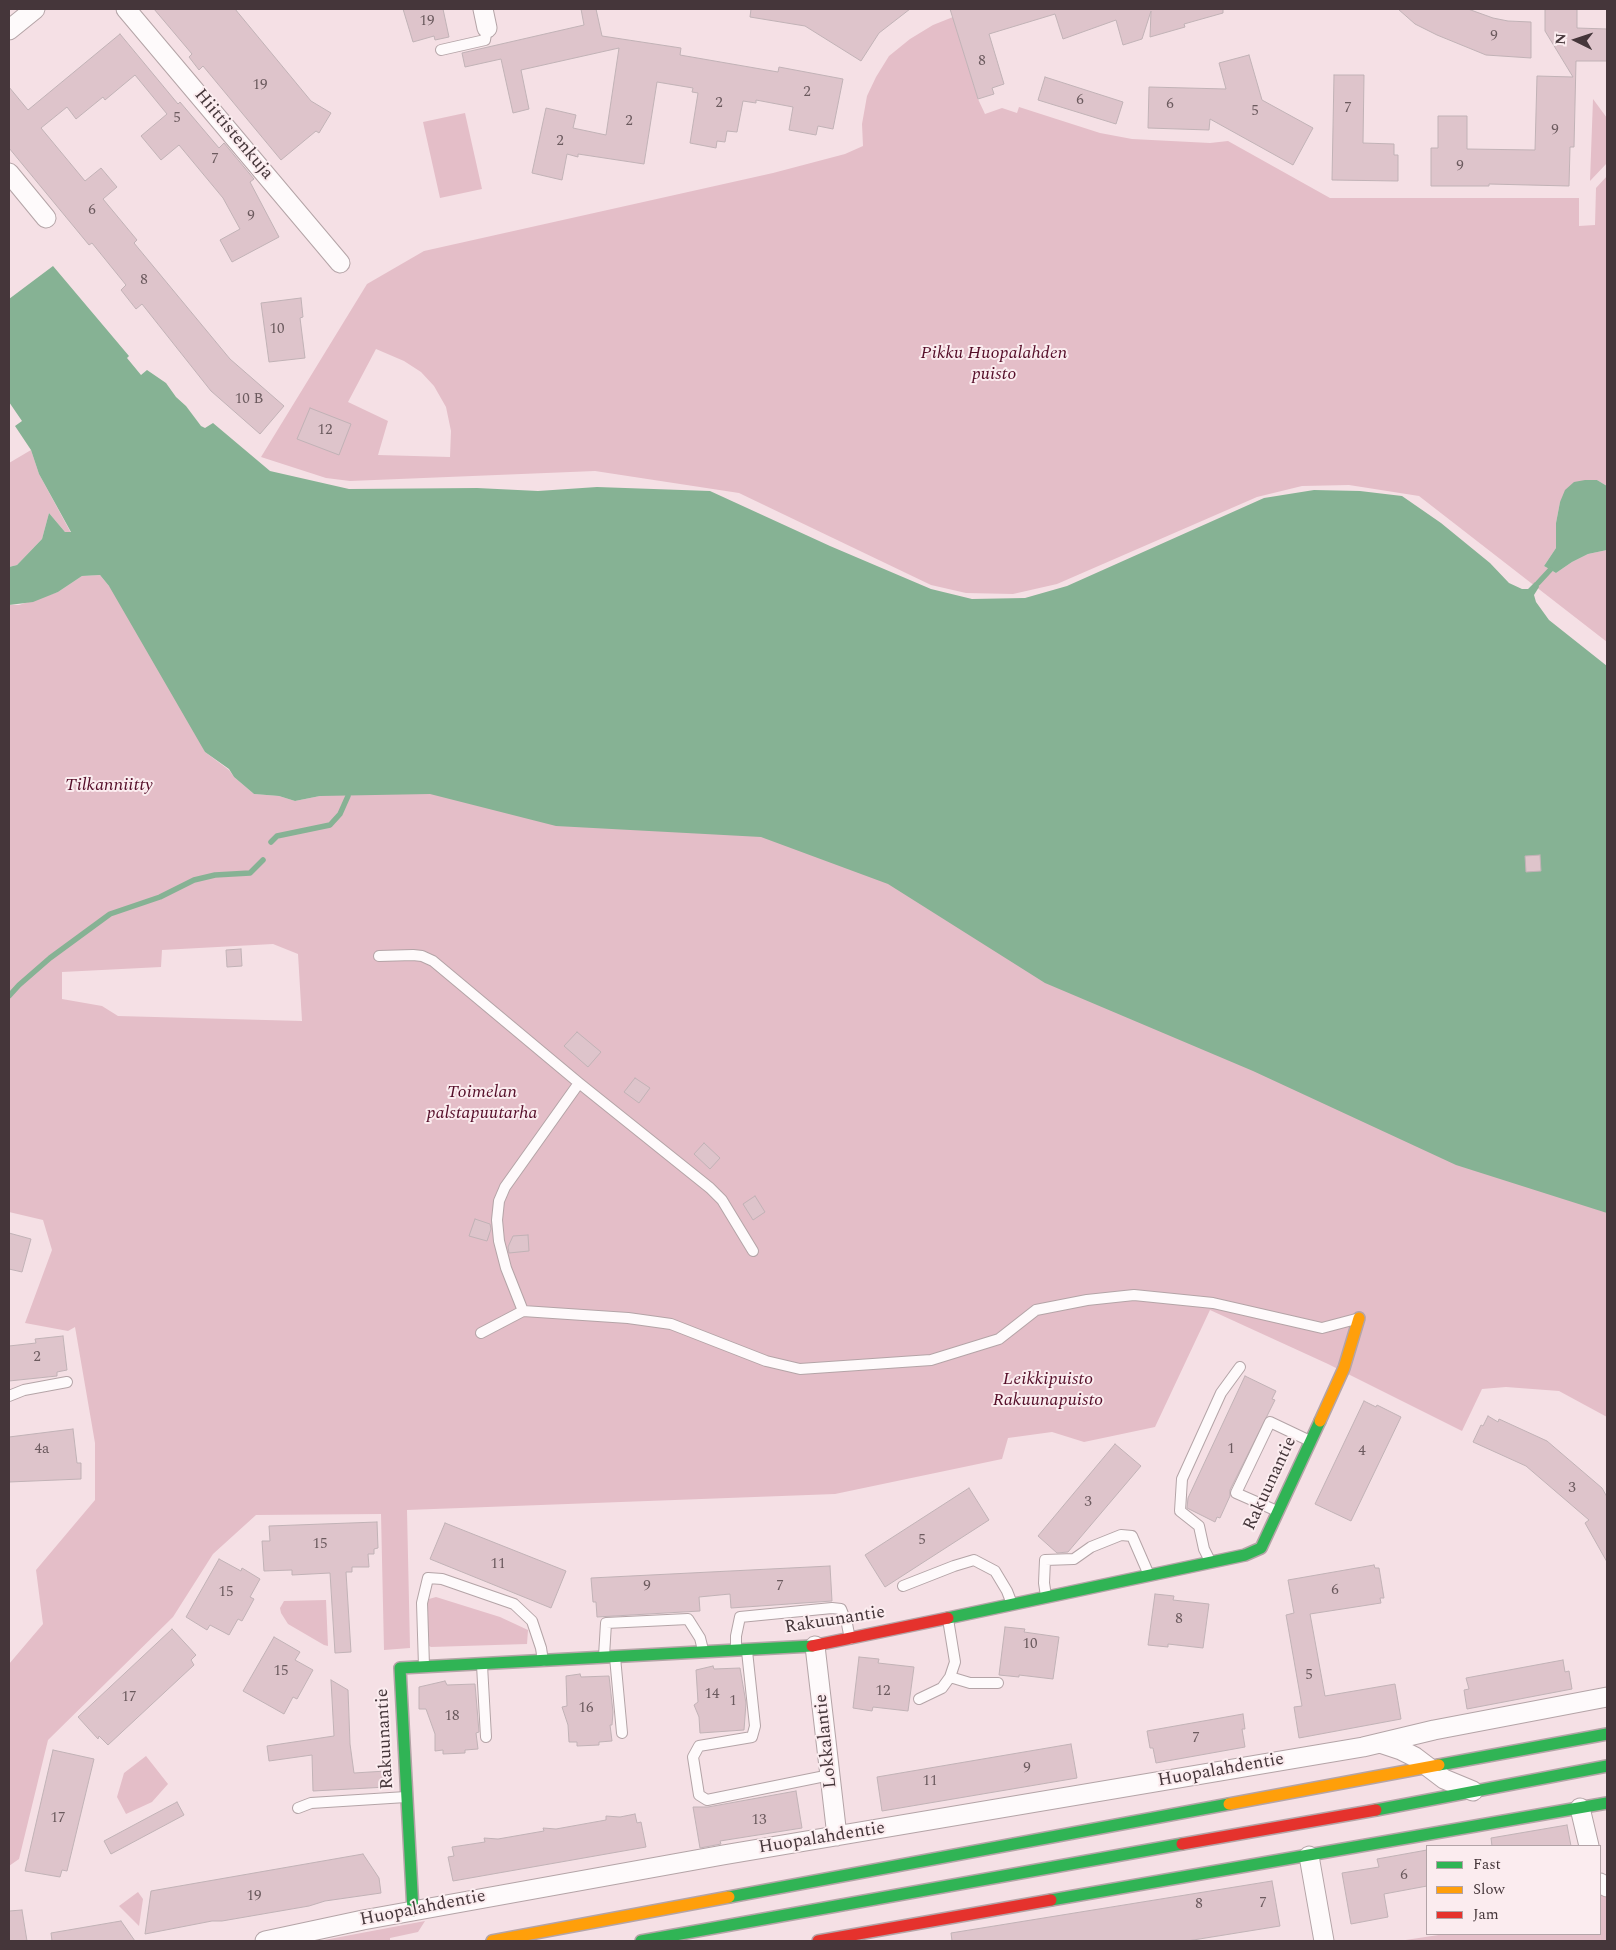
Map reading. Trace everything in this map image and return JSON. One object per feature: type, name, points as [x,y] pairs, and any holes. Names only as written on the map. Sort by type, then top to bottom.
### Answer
[{"type":"street","points":[[9,30],[35,9]]},
{"type":"street","name":"Hiittistenkuja","points":[[126,9],[340,263]]},
{"type":"street","points":[[482,9],[487,28]]},
{"type":"street","points":[[9,172],[46,218]]},
{"type":"street","name":"Rakuunantie","points":[[413,1911],[400,1668],[815,1646],[1245,1555],[1261,1548],[1344,1368],[1359,1318]]},
{"type":"street","name":"Lokkalantie","points":[[815,1646],[837,1836]]},
{"type":"street","name":"Huopalahdentie","points":[[265,1941],[413,1911],[1380,1743],[1456,1726],[1607,1697]]},
{"type":"street","name":"Huopalahdentie","points":[[492,1941],[1607,1734]]},
{"type":"street","name":"Huopalahdentie","points":[[1380,1743],[1415,1757],[1444,1779],[1473,1791]]},
{"type":"street","points":[[640,1941],[1607,1766]]},
{"type":"street","points":[[818,1941],[847,1939],[1607,1802]]},
{"type":"street","points":[[1580,1808],[1589,1845]]},
{"type":"street","points":[[1308,1856],[1324,1941]]},
{"type":"lane","points":[[442,50],[486,40],[487,28]]},
{"type":"lane","points":[[379,956],[412,955],[422,956],[433,961],[579,1083],[710,1188],[722,1200],[753,1251]]},
{"type":"lane","points":[[523,1311],[506,1268],[499,1242],[497,1220],[499,1201],[505,1187],[579,1083]]},
{"type":"lane","points":[[480,1333],[523,1311],[628,1318],[671,1324],[766,1361],[800,1369],[931,1360],[999,1339],[1036,1310],[1088,1300],[1134,1295],[1213,1303],[1322,1328],[1359,1318]]},
{"type":"lane","points":[[1211,1562],[1204,1549],[1199,1526],[1180,1511],[1182,1479],[1221,1393],[1240,1367]]},
{"type":"lane","points":[[9,1396],[24,1390],[67,1382]]},
{"type":"lane","points":[[1278,1511],[1236,1493],[1270,1422],[1310,1441]]},
{"type":"lane","points":[[1046,1597],[1044,1583],[1045,1560],[1074,1559],[1091,1548],[1121,1535],[1132,1536],[1149,1575]]},
{"type":"lane","points":[[904,1586],[974,1560],[994,1571],[1007,1591],[1012,1604]]},
{"type":"lane","points":[[424,1667],[422,1603],[428,1578],[442,1579],[514,1604],[532,1621],[541,1648],[543,1661]]},
{"type":"lane","points":[[830,1775],[707,1800],[699,1795],[693,1756],[699,1746],[752,1737],[755,1726],[742,1650],[736,1636],[740,1617],[832,1608],[841,1609],[850,1639]]},
{"type":"lane","points":[[919,1700],[942,1688],[950,1677],[955,1662],[948,1618]]},
{"type":"lane","points":[[622,1733],[609,1657],[606,1623],[688,1619],[700,1638],[703,1652]]},
{"type":"lane","points":[[482,1664],[486,1737]]},
{"type":"lane","points":[[950,1677],[970,1683],[998,1683]]},
{"type":"lane","points":[[298,1808],[311,1803],[407,1797]]},
{"type":"green space","name":"Pikku Huopalahden puisto","points":[[953,17],[978,99],[985,114],[1002,108],[1017,113],[1019,107],[1100,133],[1132,139],[1210,143],[1228,141],[1330,198],[1579,198],[1579,226],[1595,225],[1596,188],[1607,176],[1607,486],[1597,480],[1560,502],[1556,523],[1556,548],[1544,566],[1556,573],[1588,554],[1607,550],[1607,642],[1419,496],[1349,485],[1302,486],[1257,497],[1057,584],[1013,594],[966,593],[931,585],[739,493],[595,471],[350,481],[326,478],[261,457],[367,284],[424,251],[773,173],[845,154],[863,146],[862,124],[867,96],[876,77],[889,56],[910,39],[933,25]],"holes":[[[376,349],[404,361],[421,372],[434,386],[446,407],[451,431],[450,457],[378,455],[388,421],[348,402]]]},
{"type":"green space","points":[[1593,99],[1607,118],[1607,163],[1590,181]]},
{"type":"green space","points":[[465,113],[482,189],[440,198],[423,122]]},
{"type":"green space","points":[[31,450],[39,474],[71,533],[65,532],[49,513],[42,539],[17,565],[9,567],[9,463]]},
{"type":"green space","points":[[100,575],[109,586],[137,592],[205,752],[229,770],[234,777],[254,794],[279,796],[295,801],[320,796],[469,705],[1607,1087],[1607,1417],[1559,1391],[1506,1387],[1482,1389],[1462,1431],[1328,1364],[1210,1310],[1155,1427],[1084,1442],[1052,1432],[1008,1438],[1002,1459],[835,1494],[407,1510],[410,1648],[384,1650],[381,1514],[256,1515],[213,1554],[173,1617],[48,1740],[19,1859],[9,1866],[9,1664],[43,1624],[36,1570],[95,1500],[95,1443],[75,1327],[68,1331],[25,1323],[52,1250],[43,1220],[9,1212],[9,605],[19,605],[58,592],[82,576]],"holes":[[[273,944],[298,954],[302,1021],[118,1016],[102,1006],[62,999],[62,972],[161,967],[162,950]]]},
{"type":"green space","points":[[436,1597],[500,1617],[528,1630],[527,1644],[431,1647],[427,1645],[426,1604],[429,1599]]},
{"type":"green space","points":[[326,1600],[328,1646],[288,1624],[281,1613],[280,1608],[284,1601]]},
{"type":"green space","points":[[146,1756],[168,1784],[152,1802],[126,1814],[117,1797],[124,1773]]},
{"type":"green space","points":[[138,1892],[143,1899],[139,1926],[119,1906]]},
{"type":"green space","points":[[1601,1894],[1607,1897],[1607,1941],[1399,1941],[1438,1935],[1601,1935]]},
{"type":"green space","points":[[425,1921],[418,1932],[390,1938],[390,1941],[324,1940]]},
{"type":"shaded area","points":[[53,266],[129,356],[127,358],[141,375],[147,370],[166,383],[201,426],[205,428],[213,423],[270,471],[349,489],[477,488],[538,491],[597,487],[710,491],[830,546],[931,589],[972,599],[1025,598],[1067,586],[1264,498],[1314,490],[1360,491],[1402,496],[1441,523],[1490,563],[1509,583],[1522,589],[1528,589],[1535,582],[1538,583],[1539,587],[1534,595],[1536,602],[1549,620],[1607,666],[1607,1213],[1456,1165],[1253,1071],[1045,983],[888,884],[761,837],[556,826],[430,794],[320,796],[295,801],[279,796],[254,794],[234,777],[229,769],[205,752],[109,586],[100,575],[82,576],[58,592],[33,602],[9,605],[9,567],[17,565],[42,539],[49,513],[65,532],[71,532],[39,474],[31,450],[15,426],[22,421],[9,402],[9,299]]},
{"type":"shaded area","points":[[1597,480],[1607,486],[1607,550],[1588,554],[1556,573],[1544,566],[1556,548],[1556,523],[1560,502],[1565,490],[1574,482]]},
{"type":"building","points":[[154,9],[235,9],[311,101],[331,113],[319,133],[316,131],[281,160],[203,66],[199,70],[189,57],[192,54]]},
{"type":"building","points":[[403,9],[443,9],[449,37],[435,40],[434,36],[413,42]]},
{"type":"building","points":[[581,9],[596,9],[602,36],[681,48],[680,55],[778,72],[779,67],[843,79],[833,129],[818,126],[816,135],[789,130],[793,107],[756,100],[756,103],[743,101],[737,132],[727,131],[725,142],[717,141],[716,148],[690,143],[698,93],[692,92],[693,88],[657,82],[644,164],[578,154],[578,157],[567,154],[562,180],[532,173],[546,108],[576,115],[573,128],[606,135],[619,48],[521,70],[529,109],[513,113],[501,59],[465,67],[462,53],[584,25]]},
{"type":"building","points":[[751,9],[910,9],[879,33],[861,61],[805,26],[750,17]]},
{"type":"building","points":[[950,9],[1223,9],[1223,13],[1184,24],[1185,27],[1150,37],[1151,11],[1142,39],[1123,45],[1116,20],[1063,39],[1055,14],[989,34],[1004,84],[992,88],[994,94],[978,99]]},
{"type":"building","points":[[1398,9],[1468,9],[1493,18],[1531,22],[1531,58],[1486,55],[1415,24]]},
{"type":"building","points":[[1545,9],[1577,9],[1577,28],[1607,29],[1607,61],[1576,61],[1574,147],[1570,147],[1569,186],[1489,184],[1489,186],[1431,186],[1431,148],[1438,148],[1438,116],[1467,116],[1467,149],[1535,150],[1537,76],[1573,77],[1545,31]]},
{"type":"building","points":[[120,34],[178,104],[180,102],[219,148],[224,143],[254,179],[250,182],[279,237],[232,262],[220,240],[240,229],[223,198],[179,145],[161,160],[141,136],[167,114],[135,75],[105,100],[103,97],[76,119],[67,107],[41,128],[85,181],[101,168],[117,187],[103,199],[137,240],[134,243],[230,359],[284,406],[260,434],[211,391],[142,304],[136,309],[121,290],[126,285],[92,243],[89,245],[9,148],[9,87],[28,110]]},
{"type":"building","points":[[1249,55],[1262,100],[1313,128],[1293,165],[1210,119],[1209,130],[1148,128],[1149,87],[1226,89],[1219,63]]},
{"type":"building","points":[[1334,75],[1364,75],[1363,143],[1394,144],[1394,155],[1398,155],[1398,181],[1332,180]]},
{"type":"building","points":[[1045,77],[1123,102],[1116,124],[1038,100]]},
{"type":"building","points":[[301,298],[303,317],[300,318],[305,358],[269,362],[261,303]]},
{"type":"building","points":[[310,408],[351,424],[339,455],[297,439]]},
{"type":"building","points":[[1540,855],[1541,871],[1526,872],[1525,856]]},
{"type":"building","points":[[241,949],[242,966],[227,967],[226,950]]},
{"type":"building","points":[[577,1032],[601,1052],[588,1067],[564,1046]]},
{"type":"building","points":[[635,1078],[650,1088],[639,1103],[624,1092]]},
{"type":"building","points":[[704,1143],[720,1158],[710,1169],[694,1154]]},
{"type":"building","points":[[755,1196],[765,1212],[753,1220],[743,1204]]},
{"type":"building","points":[[475,1219],[490,1224],[491,1229],[487,1241],[469,1236]]},
{"type":"building","points":[[9,1233],[31,1239],[22,1272],[9,1269]]},
{"type":"building","points":[[528,1235],[529,1251],[509,1253],[508,1247],[513,1236]]},
{"type":"building","points":[[63,1336],[67,1370],[57,1372],[57,1376],[9,1381],[9,1346],[36,1343],[35,1339]]},
{"type":"building","points":[[1245,1376],[1276,1391],[1272,1399],[1275,1400],[1230,1490],[1230,1496],[1220,1518],[1217,1517],[1215,1522],[1187,1508],[1188,1498]]},
{"type":"building","points":[[1364,1401],[1401,1417],[1351,1521],[1315,1504]]},
{"type":"building","points":[[1488,1416],[1498,1422],[1499,1419],[1547,1441],[1602,1488],[1607,1497],[1607,1562],[1585,1523],[1589,1520],[1526,1466],[1473,1442],[1481,1425],[1483,1426]]},
{"type":"building","points":[[73,1429],[77,1463],[81,1463],[81,1479],[9,1482],[9,1437]]},
{"type":"building","points":[[1115,1444],[1141,1466],[1068,1552],[1057,1553],[1038,1536]]},
{"type":"building","points":[[969,1488],[989,1520],[885,1587],[865,1555]]},
{"type":"building","points":[[377,1522],[378,1548],[374,1549],[374,1554],[368,1554],[369,1567],[352,1567],[352,1572],[346,1572],[351,1652],[335,1653],[330,1573],[292,1575],[292,1570],[264,1571],[262,1541],[270,1541],[269,1526]]},
{"type":"building","points":[[445,1523],[566,1571],[551,1608],[430,1559]]},
{"type":"building","points":[[219,1559],[241,1571],[242,1568],[260,1579],[250,1597],[254,1599],[242,1621],[238,1619],[229,1635],[210,1625],[207,1630],[186,1617]]},
{"type":"building","points":[[1374,1565],[1375,1568],[1379,1568],[1384,1598],[1380,1598],[1381,1603],[1310,1614],[1325,1696],[1395,1684],[1401,1719],[1299,1738],[1294,1707],[1302,1706],[1286,1615],[1294,1613],[1288,1580]]},
{"type":"building","points":[[830,1566],[832,1601],[731,1608],[730,1594],[699,1597],[700,1611],[597,1617],[596,1602],[593,1602],[591,1578]]},
{"type":"building","points":[[1155,1594],[1174,1596],[1173,1600],[1209,1604],[1203,1648],[1168,1644],[1168,1647],[1148,1645]]},
{"type":"building","points":[[1005,1627],[1025,1629],[1024,1632],[1059,1637],[1053,1679],[999,1675]]},
{"type":"building","points":[[172,1629],[196,1655],[191,1660],[194,1665],[108,1745],[99,1736],[98,1739],[78,1717]]},
{"type":"building","points":[[274,1637],[300,1652],[295,1660],[313,1670],[297,1699],[293,1697],[284,1714],[243,1691]]},
{"type":"building","points":[[859,1657],[879,1659],[878,1663],[914,1667],[908,1711],[873,1707],[872,1711],[853,1708]]},
{"type":"building","points":[[1563,1660],[1565,1672],[1569,1671],[1572,1689],[1467,1709],[1464,1690],[1469,1689],[1466,1678]]},
{"type":"building","points":[[713,1666],[714,1669],[740,1668],[746,1703],[744,1730],[700,1733],[699,1717],[694,1705],[698,1702],[696,1670]]},
{"type":"building","points":[[580,1674],[581,1677],[609,1676],[613,1712],[612,1725],[610,1725],[612,1741],[599,1742],[599,1745],[577,1746],[577,1742],[569,1742],[568,1725],[562,1707],[567,1706],[566,1676]]},
{"type":"building","points":[[331,1680],[348,1690],[350,1744],[354,1773],[386,1771],[387,1787],[313,1791],[312,1755],[269,1761],[267,1746],[334,1736]]},
{"type":"building","points":[[445,1681],[447,1685],[475,1684],[479,1732],[476,1733],[478,1749],[465,1750],[465,1753],[443,1754],[443,1750],[435,1751],[435,1734],[426,1709],[419,1709],[419,1687]]},
{"type":"building","points":[[1243,1714],[1245,1729],[1242,1729],[1245,1747],[1156,1763],[1153,1748],[1150,1748],[1147,1731]]},
{"type":"building","points":[[1071,1744],[1077,1778],[882,1811],[877,1777]]},
{"type":"building","points":[[53,1750],[94,1759],[67,1871],[62,1870],[60,1877],[25,1871]]},
{"type":"building","points":[[796,1791],[802,1828],[720,1841],[721,1844],[700,1848],[693,1807],[708,1807]]},
{"type":"building","points":[[177,1802],[184,1815],[111,1854],[104,1841]]},
{"type":"building","points":[[635,1814],[637,1823],[641,1822],[646,1847],[453,1881],[448,1857],[454,1856],[452,1847],[485,1842],[484,1838],[498,1839],[544,1831],[543,1828],[556,1829],[606,1820],[606,1816],[620,1817]]},
{"type":"building","points":[[1567,1825],[1571,1845],[1492,1845],[1491,1838]]},
{"type":"building","points":[[1426,1850],[1426,1886],[1384,1894],[1388,1917],[1351,1924],[1342,1873],[1379,1867],[1377,1859]]},
{"type":"building","points":[[363,1854],[379,1878],[381,1893],[325,1901],[309,1906],[222,1921],[212,1921],[145,1934],[151,1891]]},
{"type":"building","points":[[1272,1881],[1280,1926],[1187,1941],[952,1941],[951,1933]]},
{"type":"building","points":[[22,1910],[27,1941],[9,1941],[9,1911]]},
{"type":"building","points":[[121,1921],[135,1941],[52,1941],[51,1933]]},
{"type":"waterway","points":[[1538,583],[1550,570]]},
{"type":"waterway","points":[[271,842],[277,836],[330,825],[340,814],[348,796]]},
{"type":"waterway","points":[[9,996],[50,958],[110,914],[160,897],[194,880],[215,875],[250,873],[263,860]]},
{"type":"traffic: fast","points":[[948,1618],[1245,1555],[1261,1548],[1320,1421]]},
{"type":"traffic: fast","points":[[413,1911],[400,1668],[812,1646]]},
{"type":"traffic: fast","points":[[1439,1765],[1607,1734]]},
{"type":"traffic: fast","points":[[1376,1810],[1607,1766]]},
{"type":"traffic: fast","points":[[1051,1900],[1607,1803]]},
{"type":"traffic: fast","points":[[729,1897],[1229,1804]]},
{"type":"traffic: fast","points":[[641,1941],[1182,1844]]},
{"type":"traffic: slow","points":[[1320,1421],[1344,1368],[1359,1318]]},
{"type":"traffic: slow","points":[[1229,1804],[1439,1765]]},
{"type":"traffic: slow","points":[[492,1941],[729,1897]]},
{"type":"traffic: jam","points":[[812,1646],[948,1618]]},
{"type":"traffic: jam","points":[[1182,1844],[1376,1810]]},
{"type":"traffic: jam","points":[[818,1941],[1051,1900]]},
{"type":"park label","name":"Tilkanniitty","points":[[109,786]]},
{"type":"park label","name":"Toimelan palstapuutarha","points":[[482,1103]]},
{"type":"park label","name":"Leikkipuisto Rakuunapuisto","points":[[1048,1390]]}]
